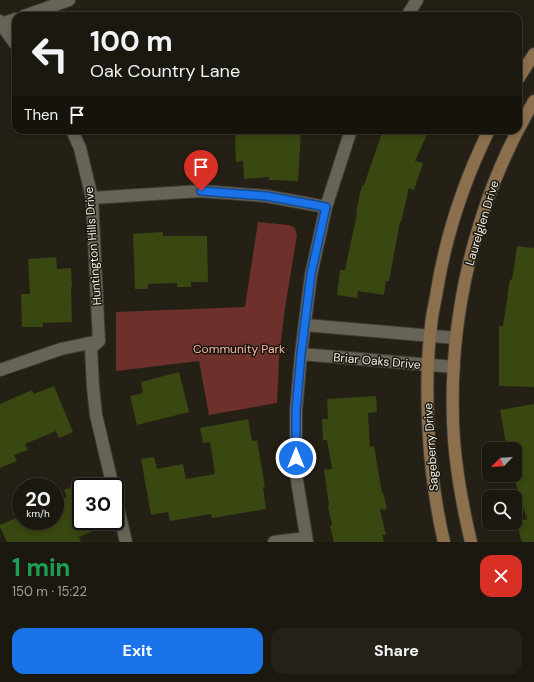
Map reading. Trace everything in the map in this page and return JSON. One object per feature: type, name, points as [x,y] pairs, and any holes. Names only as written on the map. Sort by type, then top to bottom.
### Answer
[{"type":"street","points":[[35,12],[69,0]]},
{"type":"street","points":[[410,12],[417,0]]},
{"type":"street","points":[[12,20],[0,23],[12,40]]},
{"type":"street","points":[[522,73],[534,54]]},
{"type":"street","name":"Laurelglen Drive","points":[[522,124],[534,101]]},
{"type":"street","name":"Huntington Hills Drive","points":[[74,134],[80,148],[92,198],[99,341]]},
{"type":"street","points":[[274,542],[307,540],[296,474],[296,411],[301,354],[311,274],[326,207],[350,134]]},
{"type":"street","points":[[430,335],[439,276],[452,224],[472,167],[487,134]]},
{"type":"street","name":"Laurelglen Drive","points":[[455,352],[467,271],[483,214],[492,186],[517,134]]},
{"type":"street","points":[[92,198],[201,191],[266,196],[326,207]]},
{"type":"street","points":[[305,325],[456,338]]},
{"type":"street","name":"Sageberry Drive","points":[[430,335],[427,412],[432,470],[444,542]]},
{"type":"street","points":[[0,370],[61,349],[99,341]]},
{"type":"street","points":[[99,341],[91,348],[93,387],[96,415],[111,478]]},
{"type":"street","name":"Sageberry Drive","points":[[455,352],[453,416],[457,466],[471,542]]},
{"type":"street","name":"Briar Oaks Drive","points":[[301,354],[454,367]]},
{"type":"street","points":[[123,530],[126,542]]},
{"type":"green space","name":"Community Park","points":[[258,222],[289,225],[295,228],[297,235],[285,308],[279,358],[277,403],[209,415],[199,361],[116,371],[116,312],[245,307]]},
{"type":"building","points":[[301,134],[298,181],[269,180],[269,177],[244,179],[243,161],[236,162],[235,135]]},
{"type":"building","points":[[382,134],[427,134],[415,161],[423,163],[414,190],[409,188],[400,222],[389,281],[386,281],[384,295],[358,291],[357,298],[337,295],[340,270],[345,270],[362,185],[364,185]]},
{"type":"building","points":[[163,232],[163,236],[207,236],[208,282],[191,282],[191,287],[177,287],[177,283],[148,284],[148,289],[135,289],[133,234]]},
{"type":"building","points":[[517,246],[534,248],[534,387],[499,386],[499,326],[503,326],[510,279],[512,280]]},
{"type":"building","points":[[56,257],[57,269],[71,268],[72,322],[43,323],[43,327],[22,327],[21,294],[30,294],[28,259]]},
{"type":"building","points":[[179,372],[189,412],[137,425],[130,396],[143,393],[141,382]]},
{"type":"building","points":[[54,386],[73,432],[59,438],[56,431],[25,444],[28,450],[14,455],[17,461],[0,468],[0,404],[32,390],[34,394]]},
{"type":"building","points":[[376,396],[377,412],[368,413],[370,447],[374,446],[382,493],[383,492],[387,509],[380,510],[386,535],[382,535],[384,542],[334,542],[330,526],[332,525],[328,506],[324,470],[332,469],[327,440],[323,440],[322,419],[328,419],[327,399]]},
{"type":"building","points":[[534,404],[534,542],[522,542],[518,530],[522,530],[522,520],[527,519],[522,503],[522,490],[518,490],[515,482],[522,482],[522,442],[506,442],[500,410]]},
{"type":"building","points":[[248,419],[252,441],[257,440],[265,487],[263,487],[266,509],[212,518],[211,514],[170,521],[168,512],[151,515],[141,459],[154,457],[157,469],[183,464],[186,479],[215,474],[210,442],[203,443],[200,428]]},
{"type":"building","points":[[72,487],[72,530],[95,530],[79,537],[81,542],[7,542],[0,525],[12,520],[12,530],[64,530],[64,498],[67,497],[64,490]]},
{"type":"route","points":[[201,191],[266,196],[326,207],[311,274],[301,354],[296,411],[296,458]]}]
